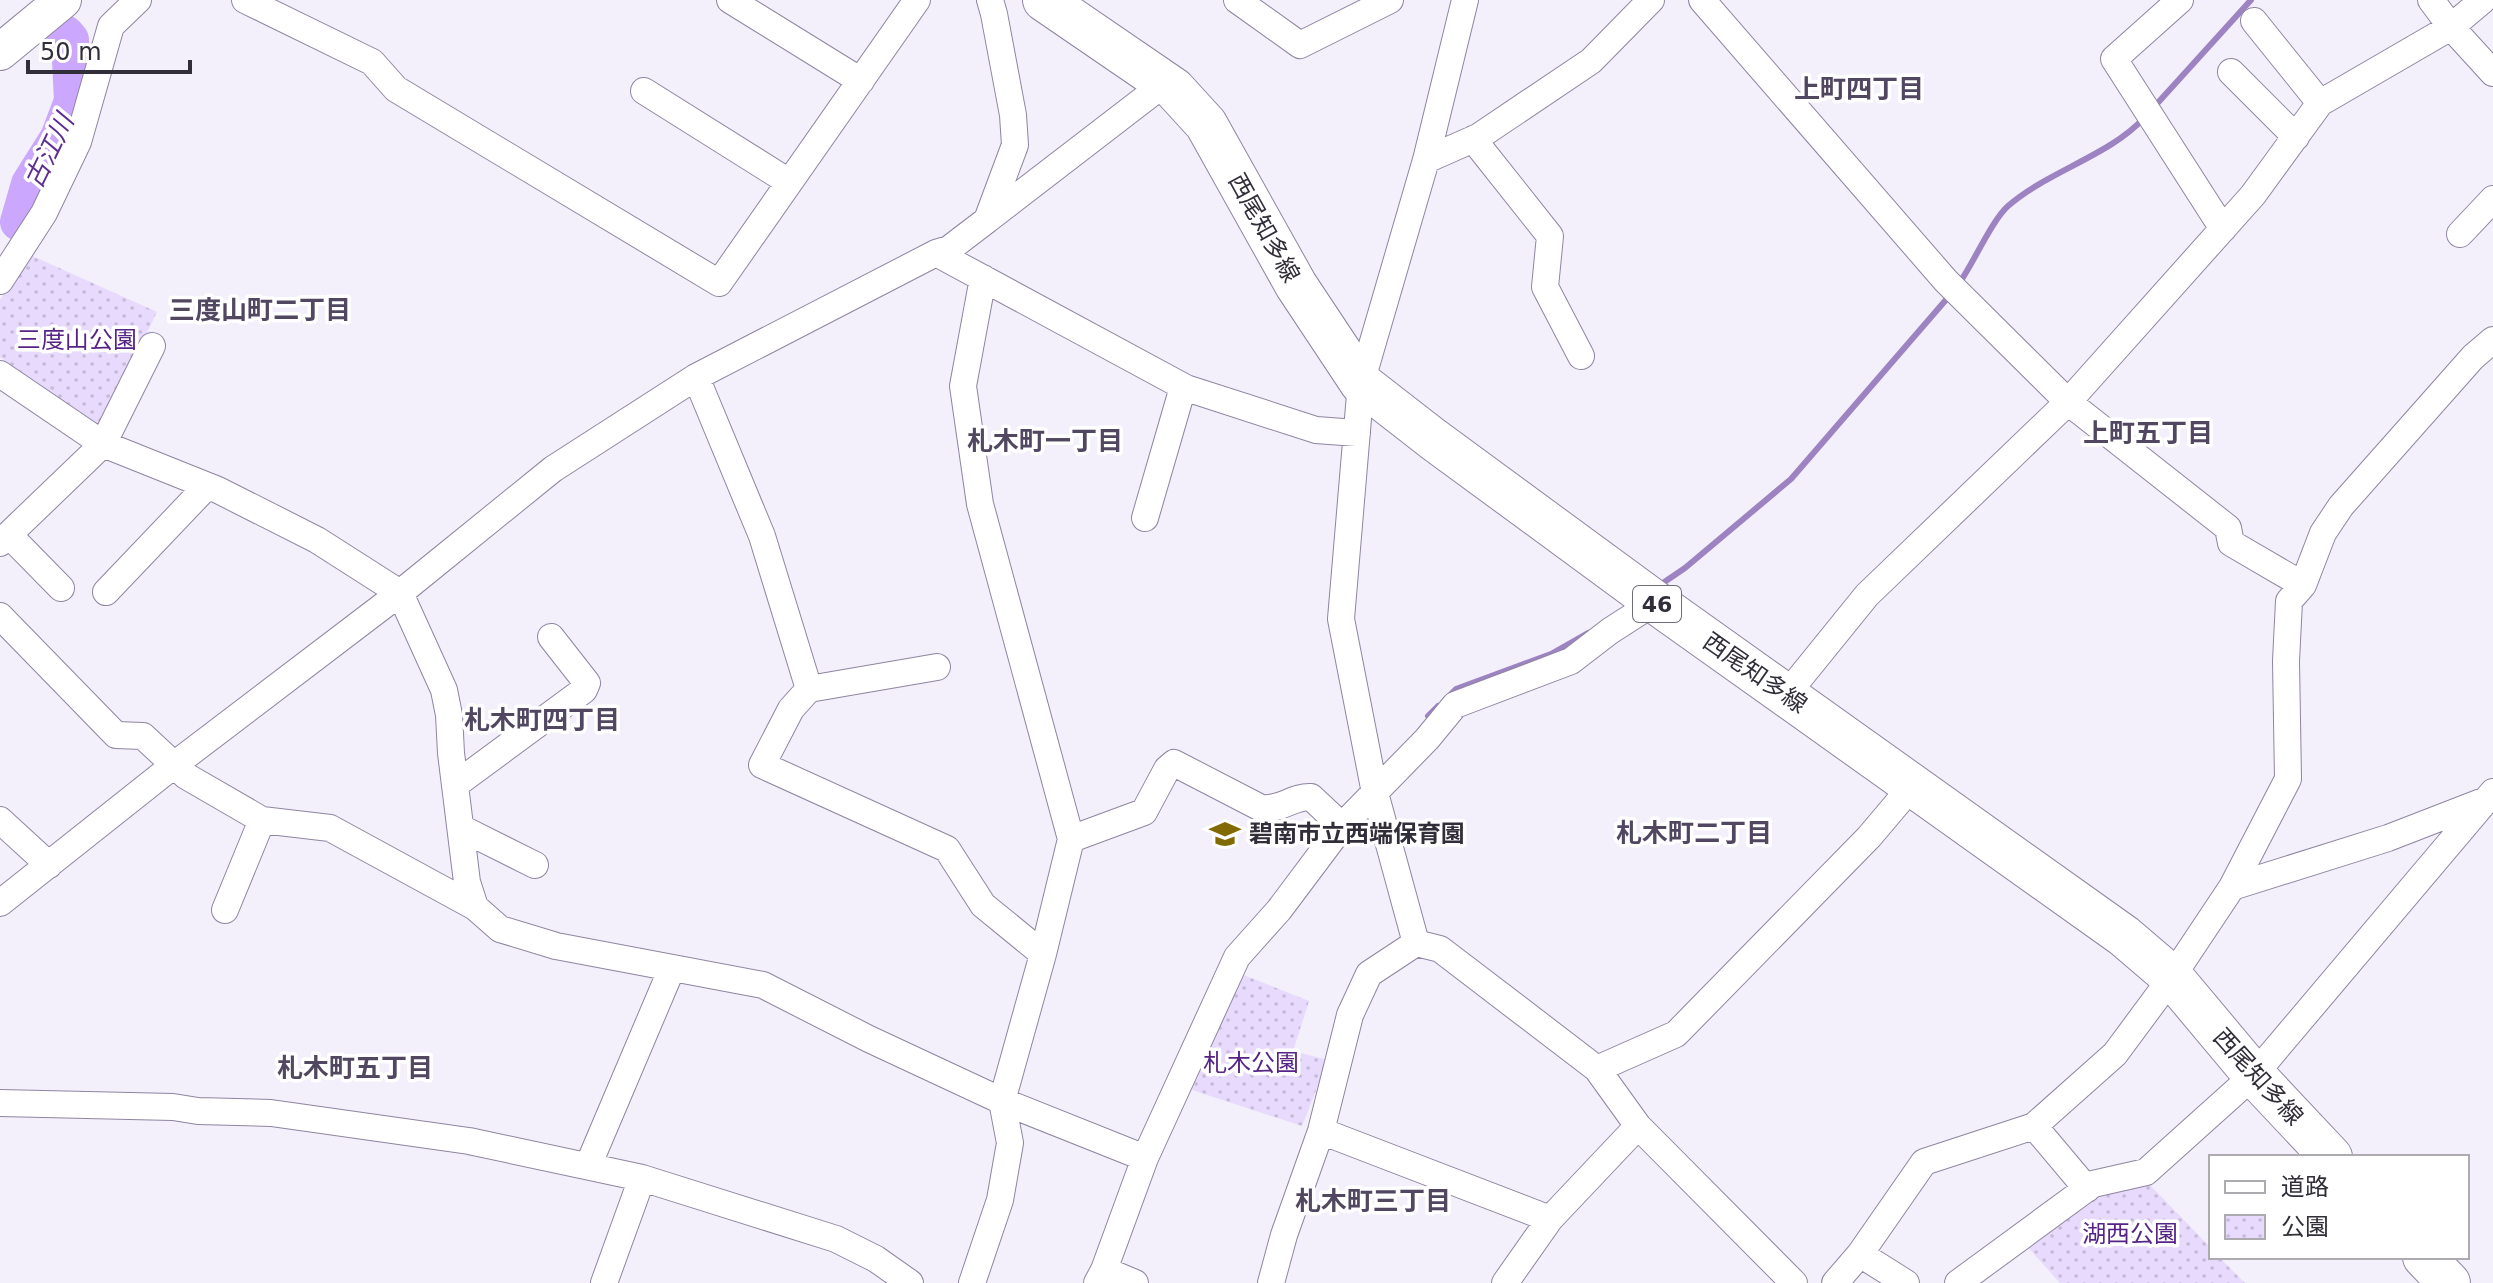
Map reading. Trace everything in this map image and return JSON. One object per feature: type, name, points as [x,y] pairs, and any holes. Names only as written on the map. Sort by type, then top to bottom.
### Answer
[{"type":"main road","points":[[0,52],[63,0]]},
{"type":"main road","name":"西尾知多線","points":[[1044,0],[1174,89],[1206,124],[1296,285],[1361,383],[1655,602],[2124,936],[2172,977],[2254,1075],[2329,1155]]},
{"type":"main road","points":[[2426,1259],[2449,1283]]},
{"type":"street","points":[[0,281],[44,213],[78,142],[111,26],[138,0]]},
{"type":"street","points":[[245,0],[372,62],[396,89],[719,283],[917,0]]},
{"type":"street","points":[[730,0],[861,81]]},
{"type":"street","points":[[987,220],[1015,145],[1013,115],[990,0]]},
{"type":"street","points":[[1237,0],[1300,45],[1390,0]]},
{"type":"street","points":[[1416,943],[1375,793],[1341,619],[1361,383],[1426,160],[1465,0]]},
{"type":"street","points":[[1426,160],[1473,139],[1591,61],[1651,0]]},
{"type":"street","points":[[1702,0],[1946,281],[2068,402],[2228,528],[2231,543],[2303,585]]},
{"type":"street","points":[[2180,0],[2114,59],[2223,229]]},
{"type":"street","points":[[2431,0],[2493,73]]},
{"type":"street","points":[[1786,695],[1867,595],[2068,402],[2253,195],[2320,103],[2451,27],[2483,0]]},
{"type":"street","points":[[2254,21],[2320,103]]},
{"type":"street","points":[[2231,72],[2296,137]]},
{"type":"street","points":[[0,903],[174,765],[400,593],[553,469],[696,377],[949,249],[1165,83]]},
{"type":"street","points":[[644,91],[789,182]]},
{"type":"street","points":[[1473,139],[1550,236],[1545,287],[1581,356]]},
{"type":"street","points":[[2460,234],[2493,199]]},
{"type":"street","points":[[936,253],[1183,387],[1316,430],[1357,433]]},
{"type":"street","points":[[972,1283],[1000,1200],[1010,1143],[1002,1101],[1071,839],[980,504],[963,386],[983,278]]},
{"type":"street","points":[[1835,1283],[1860,1254],[1924,1162],[2034,1126],[2115,1054],[2172,977],[2232,887],[2288,779],[2286,661],[2289,601],[2303,585],[2323,533],[2341,506],[2473,357],[2493,340]]},
{"type":"street","points":[[61,588],[4,539],[103,444],[152,346]]},
{"type":"street","points":[[0,374],[103,444],[207,486],[317,540],[400,593],[444,690],[467,882],[475,907]]},
{"type":"street","points":[[696,377],[762,536],[809,689]]},
{"type":"street","points":[[1145,518],[1183,387]]},
{"type":"street","points":[[106,592],[207,486]]},
{"type":"street","points":[[1135,1283],[1101,1276],[1145,1158],[1237,957],[1279,910],[1342,826],[1427,739],[1455,705],[1571,661],[1655,602]]},
{"type":"street","points":[[0,616],[116,735],[143,736],[186,776],[262,820],[330,828],[475,907],[500,929],[556,946],[763,985],[1002,1101],[1145,1158]]},
{"type":"street","points":[[455,785],[584,690],[587,683],[551,637]]},
{"type":"street","points":[[937,667],[809,689],[791,709],[762,765],[947,849],[983,905],[1043,954]]},
{"type":"street","points":[[1071,839],[1144,812],[1167,769],[1174,763],[1261,808],[1272,810],[1302,797],[1311,797],[1342,826]]},
{"type":"street","points":[[1597,1069],[1676,1034],[1869,837],[1913,785]]},
{"type":"street","points":[[2232,887],[2388,838],[2491,795]]},
{"type":"street","points":[[1958,1283],[2093,1184],[2146,1172],[2254,1075],[2491,795]]},
{"type":"street","points":[[0,820],[49,865]]},
{"type":"street","points":[[225,910],[262,820]]},
{"type":"street","points":[[461,828],[535,865]]},
{"type":"street","points":[[1271,1283],[1284,1235],[1321,1131],[1350,1015],[1369,974],[1416,943],[1440,949],[1597,1069],[1638,1126],[1794,1283]]},
{"type":"street","points":[[588,1166],[672,968]]},
{"type":"street","points":[[0,1103],[158,1106],[198,1111],[271,1113],[469,1141],[642,1178],[836,1239],[876,1259],[910,1283]]},
{"type":"street","points":[[1505,1283],[1550,1219],[1638,1126]]},
{"type":"street","points":[[2034,1126],[2087,1189]]},
{"type":"street","points":[[1321,1131],[1550,1219]]},
{"type":"street","points":[[604,1283],[642,1178]]},
{"type":"street","points":[[1860,1254],[1906,1283]]},
{"type":"green space","name":"三度山公園","points":[[28,254],[157,312],[100,428],[0,357],[0,300]]},
{"type":"green space","name":"札木公園","points":[[1241,974],[1309,1001],[1293,1051],[1328,1060],[1302,1126],[1192,1090]]},
{"type":"green space","name":"湖西公園","points":[[2147,1182],[2209,1246],[2209,1259],[2221,1259],[2245,1283],[2060,1283],[2026,1245],[2097,1192]]},
{"type":"waterway","points":[[2154,107],[2251,0]]},
{"type":"waterway","name":"古江川","points":[[19,222],[30,184],[59,138],[73,101],[70,40],[65,34]]},
{"type":"waterway","points":[[1958,285],[1995,222],[2008,206],[2041,183],[2114,143],[2144,118]]},
{"type":"waterway","points":[[1657,587],[1685,568],[1791,479],[1951,294]]},
{"type":"waterway","points":[[1449,696],[1456,689],[1551,654],[1588,633]]},
{"type":"waterway","points":[[1428,716],[1438,706]]},
{"type":"place","name":"碧南市立西端保育園","points":[[1225,834]]},
{"type":"district","name":"上町四丁目","points":[[1859,89]]},
{"type":"district","name":"三度山町二丁目","points":[[260,310]]},
{"type":"district","name":"上町五丁目","points":[[2148,433]]},
{"type":"district","name":"札木町一丁目","points":[[1045,441]]},
{"type":"district","name":"札木町四丁目","points":[[542,720]]},
{"type":"district","name":"札木町二丁目","points":[[1694,833]]},
{"type":"district","name":"札木町五丁目","points":[[355,1068]]},
{"type":"district","name":"札木町三丁目","points":[[1373,1201]]}]
